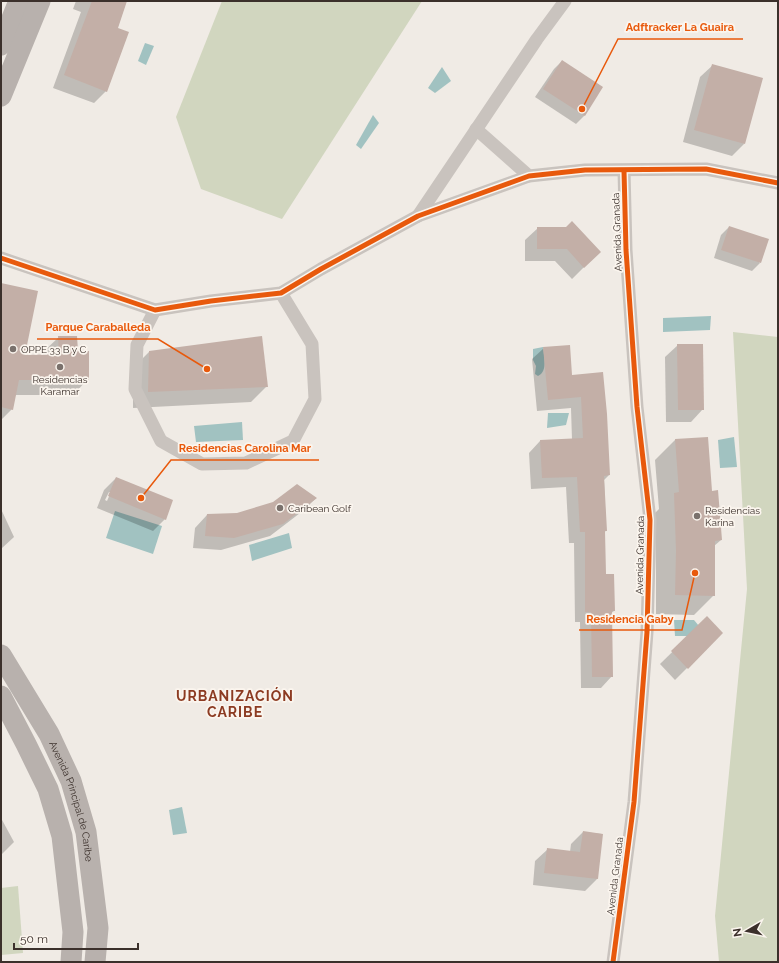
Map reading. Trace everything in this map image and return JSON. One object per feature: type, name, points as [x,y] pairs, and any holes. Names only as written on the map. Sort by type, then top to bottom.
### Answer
[{"type":"main road","points":[[1,45],[19,1]]},
{"type":"main road","points":[[1,96],[40,1]]},
{"type":"main road","name":"Avenida Principal de Caribe","points":[[1,655],[49,734],[73,788],[86,832],[98,928],[95,962]]},
{"type":"main road","name":"Avenida Principal de Caribe","points":[[1,696],[48,789],[62,836],[73,932],[71,962]]},
{"type":"street","points":[[418,216],[537,39],[565,1]]},
{"type":"street","points":[[476,129],[529,176]]},
{"type":"street","points":[[1,258],[155,310],[212,301],[281,293],[321,269],[418,216],[529,176],[585,170],[706,170],[778,184]]},
{"type":"street","name":"Avenida Granada","points":[[613,962],[634,802],[647,632],[650,520],[637,407],[626,250],[624,171]]},
{"type":"street","points":[[155,310],[137,345],[135,389],[161,441],[202,464],[246,463],[292,441],[315,399],[312,344],[281,293]]},
{"type":"green space","points":[[222,1],[422,1],[282,219],[201,189],[176,117]]},
{"type":"green space","points":[[733,332],[778,337],[778,962],[719,962],[715,916],[747,589]]},
{"type":"green space","points":[[18,886],[23,953],[1,955],[1,888]]},
{"type":"water","points":[[145,43],[154,46],[146,65],[138,61]]},
{"type":"water","points":[[442,67],[451,81],[435,93],[428,88]]},
{"type":"water","points":[[373,115],[379,123],[361,149],[356,145]]},
{"type":"water","points":[[711,316],[710,330],[663,332],[663,318]]},
{"type":"water","points":[[543,347],[544,367],[541,374],[538,376],[535,374],[536,366],[533,360],[533,349]]},
{"type":"water","points":[[548,413],[569,413],[566,425],[547,428]]},
{"type":"water","points":[[242,422],[243,440],[196,442],[194,426]]},
{"type":"water","points":[[734,437],[737,467],[720,468],[718,440]]},
{"type":"water","points":[[115,511],[162,526],[153,554],[106,538]]},
{"type":"water","points":[[289,533],[292,548],[252,561],[249,545]]},
{"type":"water","points":[[674,620],[694,620],[699,626],[690,636],[675,636]]},
{"type":"water","points":[[182,807],[187,833],[173,835],[169,810]]},
{"type":"building","points":[[92,1],[127,1],[118,28],[129,32],[107,92],[64,75]]},
{"type":"building","points":[[562,60],[603,87],[585,116],[543,89]]},
{"type":"building","points":[[712,64],[763,78],[745,144],[694,130]]},
{"type":"building","points":[[572,221],[601,252],[584,268],[567,249],[537,249],[537,227],[566,227]]},
{"type":"building","points":[[729,226],[769,239],[761,263],[721,250]]},
{"type":"building","points":[[1,283],[38,291],[25,355],[59,354],[58,336],[77,336],[78,351],[89,351],[89,380],[19,380],[13,410],[1,407]]},
{"type":"building","points":[[262,336],[268,387],[148,392],[149,351]]},
{"type":"building","points":[[677,344],[703,344],[704,410],[678,410]]},
{"type":"building","points":[[570,345],[572,375],[603,372],[610,475],[604,476],[607,531],[605,531],[606,574],[614,574],[615,611],[612,611],[613,677],[592,677],[591,612],[585,612],[585,532],[580,532],[577,477],[542,478],[540,440],[583,438],[581,397],[548,400],[543,347]]},
{"type":"building","points":[[708,437],[712,491],[718,490],[722,540],[715,541],[715,596],[675,595],[676,551],[674,493],[679,492],[675,439]]},
{"type":"building","points":[[116,477],[173,500],[166,520],[108,496]]},
{"type":"building","name":"Caribean Golf","points":[[297,484],[317,498],[283,524],[234,538],[205,536],[207,514],[237,513],[273,502]]},
{"type":"building","points":[[707,616],[723,633],[688,669],[671,651]]},
{"type":"building","points":[[583,831],[603,834],[598,879],[544,873],[547,848],[580,852]]},
{"type":"cycle path","points":[[1,258],[155,310],[211,301],[281,293],[321,269],[418,216],[529,176],[585,170],[706,169],[778,183]]},
{"type":"cycle path","points":[[613,962],[634,802],[647,632],[650,520],[637,407],[626,250],[624,171]]},
{"type":"place","name":"Adftracker La Guaira","points":[[582,109]]},
{"type":"place","name":"OPPE 33 B y C","points":[[13,349]]},
{"type":"place","name":"Residencias Karamar","points":[[60,367]]},
{"type":"place","name":"Parque Caraballeda","points":[[207,369]]},
{"type":"place","name":"Residencias Carolina Mar","points":[[141,498]]},
{"type":"place","name":"Caribean Golf","points":[[280,508]]},
{"type":"place","name":"Residencias Karina","points":[[697,516]]},
{"type":"place","name":"Residencia Gaby","points":[[695,573]]},
{"type":"district","name":"URBANIZACIÓN CARIBE","points":[[235,704]]}]
